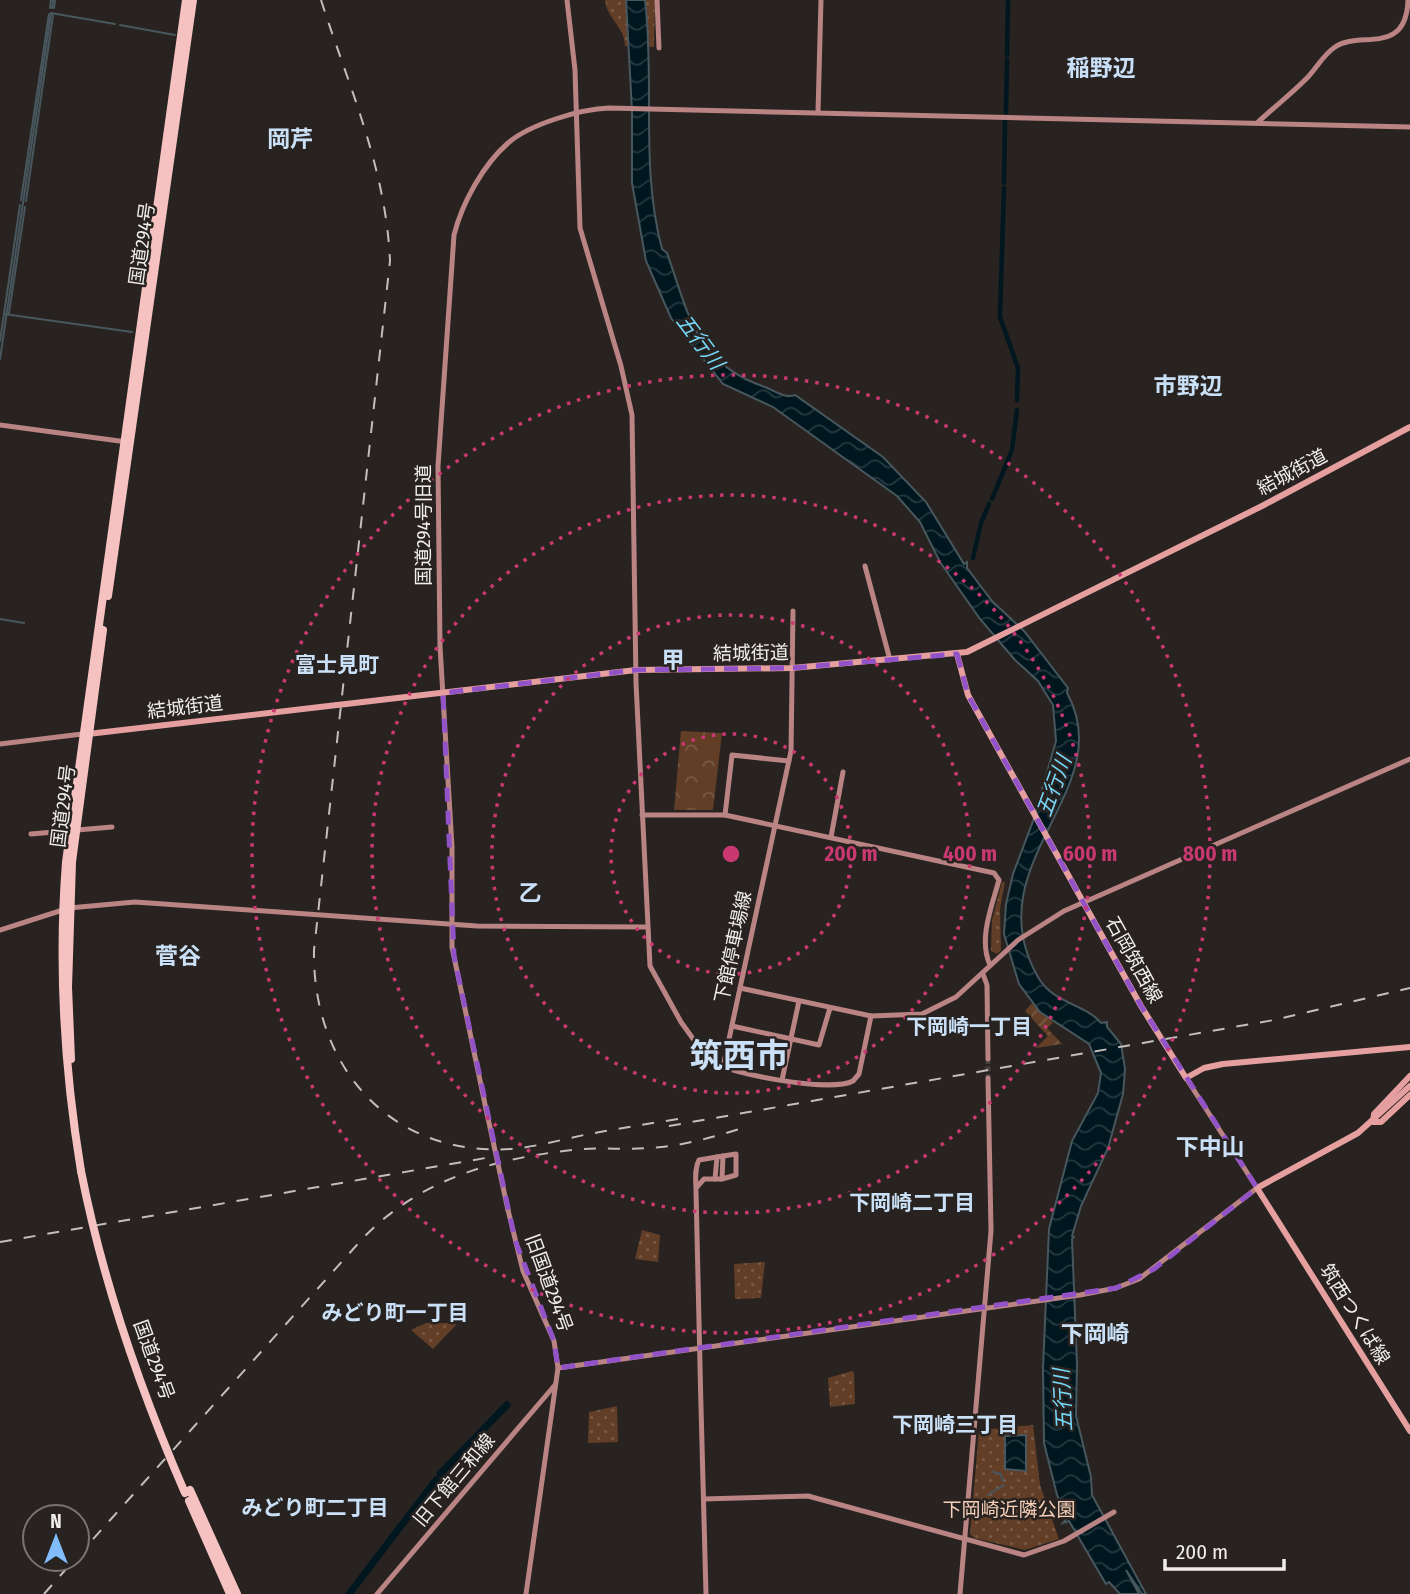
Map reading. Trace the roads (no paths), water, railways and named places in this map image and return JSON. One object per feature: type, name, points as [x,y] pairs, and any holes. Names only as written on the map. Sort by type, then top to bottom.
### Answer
[{"type":"highway","name":"国道294号","points":[[127,442],[186,0]]},
{"type":"highway","name":"国道294号","points":[[193,0],[85,734],[72,831],[66,909],[71,1048],[83,1170],[125,1327],[153,1405],[230,1594]]},
{"type":"highway","name":"国道294号","points":[[188,1491],[237,1594]]},
{"type":"main road","name":"結城街道","points":[[85,734],[636,670],[792,668],[957,653],[992,641],[1262,506],[1410,427]]},
{"type":"main road","name":"石岡筑西線","points":[[957,653],[968,695],[1141,1006],[1186,1078]]},
{"type":"main road","points":[[1186,1078],[1204,1068],[1223,1064],[1410,1047]]},
{"type":"main road","points":[[1373,1122],[1374,1114],[1410,1076]]},
{"type":"main road","points":[[1257,1188],[1325,1153],[1373,1122],[1410,1086]]},
{"type":"main road","points":[[1373,1122],[1381,1122],[1410,1095]]},
{"type":"main road","name":"筑西つくば線","points":[[1257,1188],[1410,1431]]},
{"type":"street","points":[[567,0],[577,112],[576,186],[580,228],[624,375],[632,415],[636,670],[646,927],[653,973],[702,1054],[723,1067],[782,1080],[839,1084],[853,1081],[859,1074],[871,1016]]},
{"type":"street","points":[[657,0],[659,48]]},
{"type":"street","points":[[818,112],[821,0]]},
{"type":"street","points":[[1257,123],[1309,76],[1335,47],[1345,42],[1379,41],[1390,35],[1402,20],[1408,0]]},
{"type":"street","name":"国道294号旧道","points":[[486,1109],[454,956],[451,924],[452,847],[443,693],[438,466],[454,235],[466,203],[506,145],[517,137],[577,112],[622,108],[1410,127]]},
{"type":"street","points":[[0,425],[127,442]]},
{"type":"street","points":[[865,566],[890,660]]},
{"type":"street","name":"下館停車場線","points":[[723,1067],[789,761],[792,730],[793,611]]},
{"type":"street","name":"結城街道","points":[[0,744],[85,734]]},
{"type":"street","points":[[724,815],[732,755],[789,761]]},
{"type":"street","points":[[740,988],[871,1016],[904,1017],[936,1009],[956,997],[983,974],[989,965],[1030,932],[1084,902],[1410,759]]},
{"type":"street","points":[[831,837],[843,772]]},
{"type":"street","points":[[642,815],[724,815],[994,873],[999,880],[988,923],[986,952],[989,965]]},
{"type":"street","points":[[31,834],[112,827]]},
{"type":"street","points":[[0,930],[66,909],[135,902],[451,924],[538,928],[646,927]]},
{"type":"street","points":[[983,974],[986,982],[988,1059]]},
{"type":"street","points":[[782,1080],[799,1001]]},
{"type":"street","points":[[732,1026],[821,1045],[830,1008]]},
{"type":"street","points":[[960,1594],[992,1197],[988,1078]]},
{"type":"street","points":[[558,1368],[1078,1295],[1116,1288],[1139,1279],[1257,1188],[1186,1078]]},
{"type":"street","name":"旧国道294号","points":[[486,1109],[522,1268],[555,1346],[558,1368],[526,1594]]},
{"type":"street","points":[[696,1188],[704,1180],[736,1175],[736,1154],[699,1160],[696,1172],[696,1188],[706,1594]]},
{"type":"street","points":[[718,1179],[720,1156]]},
{"type":"street","points":[[696,1172],[704,1180]]},
{"type":"street","name":"旧下館三和線","points":[[377,1594],[555,1385]]},
{"type":"street","points":[[704,1499],[808,1496],[1024,1555],[1042,1551],[1113,1513]]},
{"type":"water","name":"五行川","points":[[626,0],[645,0],[651,187],[655,218],[662,249],[667,253],[698,334],[723,365],[780,394],[795,395],[883,457],[926,502],[964,564],[967,562],[967,568],[992,601],[1024,631],[1068,688],[1067,693],[1079,728],[1076,762],[1064,796],[1033,863],[1023,899],[1023,936],[1044,986],[1101,1023],[1107,1022],[1107,1027],[1121,1044],[1125,1069],[1123,1094],[1108,1148],[1081,1206],[1072,1236],[1077,1364],[1076,1416],[1091,1477],[1092,1495],[1146,1594],[1142,1594],[1126,1570],[1139,1594],[1120,1594],[1109,1582],[1106,1584],[1069,1521],[1063,1523],[1067,1518],[1057,1495],[1044,1443],[1043,1368],[1049,1229],[1072,1141],[1098,1093],[1101,1073],[1089,1044],[1040,1012],[1019,984],[1004,934],[1006,904],[1013,874],[1033,821],[1056,741],[1053,705],[1038,681],[1015,660],[980,619],[940,562],[920,522],[897,496],[773,407],[723,384],[671,318],[646,261],[632,183],[632,111]]},
{"type":"water","points":[[1026,1435],[1026,1471],[1005,1469],[1005,1436]]},
{"type":"waterway","points":[[50,8],[51,0]]},
{"type":"waterway","points":[[52,8],[53,0]]},
{"type":"waterway","points":[[54,8],[55,0]]},
{"type":"waterway","points":[[1007,55],[1008,0]]},
{"type":"waterway","points":[[0,359],[51,13],[115,24]]},
{"type":"waterway","points":[[21,200],[49,14]]},
{"type":"waterway","points":[[26,201],[53,15]]},
{"type":"waterway","points":[[120,25],[175,35]]},
{"type":"waterway","points":[[1006,112],[1007,60]]},
{"type":"waterway","points":[[1004,183],[1005,121]]},
{"type":"waterway","points":[[1000,315],[1004,188]]},
{"type":"waterway","points":[[4,314],[20,205]]},
{"type":"waterway","points":[[9,313],[25,207]]},
{"type":"waterway","points":[[0,341],[4,314],[132,332]]},
{"type":"waterway","points":[[1000,317],[1018,368],[1017,400]]},
{"type":"waterway","points":[[992,499],[1012,450],[1017,410]]},
{"type":"waterway","points":[[973,558],[981,523],[989,504]]},
{"type":"waterway","points":[[0,619],[24,623]]},
{"type":"waterway","points":[[440,1474],[507,1405]]},
{"type":"waterway","points":[[993,1472],[1001,1474],[1003,1481]]},
{"type":"waterway","points":[[349,1594],[436,1480]]},
{"type":"waterway","points":[[988,1495],[1004,1485]]},
{"type":"tunnel","points":[[988,1059],[988,1078]]},
{"type":"railway","points":[[321,0],[374,160],[387,227],[390,261],[314,950],[317,992],[327,1031],[344,1066],[366,1096],[395,1120],[429,1138],[468,1148],[520,1148],[678,1119]]},
{"type":"railway","points":[[669,1126],[1274,1020],[1410,988]]},
{"type":"railway","points":[[91,1541],[364,1237],[409,1200],[460,1175],[514,1159],[581,1149],[672,1146],[746,1127]]},
{"type":"railway","points":[[0,1242],[497,1156]]},
{"type":"railway","points":[[44,1594],[63,1573]]},
{"type":"district","name":"稲野辺","points":[[1101,68]]},
{"type":"district","name":"岡芹","points":[[290,139]]},
{"type":"district","name":"市野辺","points":[[1188,386]]},
{"type":"district","name":"甲","points":[[673,660]]},
{"type":"district","name":"富士見町","points":[[337,665]]},
{"type":"district","name":"乙","points":[[530,893]]},
{"type":"district","name":"菅谷","points":[[178,956]]},
{"type":"district","name":"下岡崎一丁目","points":[[969,1027]]},
{"type":"district","name":"筑西市","points":[[739,1056]]},
{"type":"district","name":"下中山","points":[[1210,1147]]},
{"type":"district","name":"下岡崎二丁目","points":[[912,1203]]},
{"type":"district","name":"みどり町一丁目","points":[[395,1313]]},
{"type":"district","name":"下岡崎","points":[[1095,1334]]},
{"type":"district","name":"下岡崎三丁目","points":[[955,1425]]},
{"type":"district","name":"みどり町二丁目","points":[[315,1508]]},
{"type":"park label","name":"下岡崎近隣公園","points":[[1009,1509]]}]
